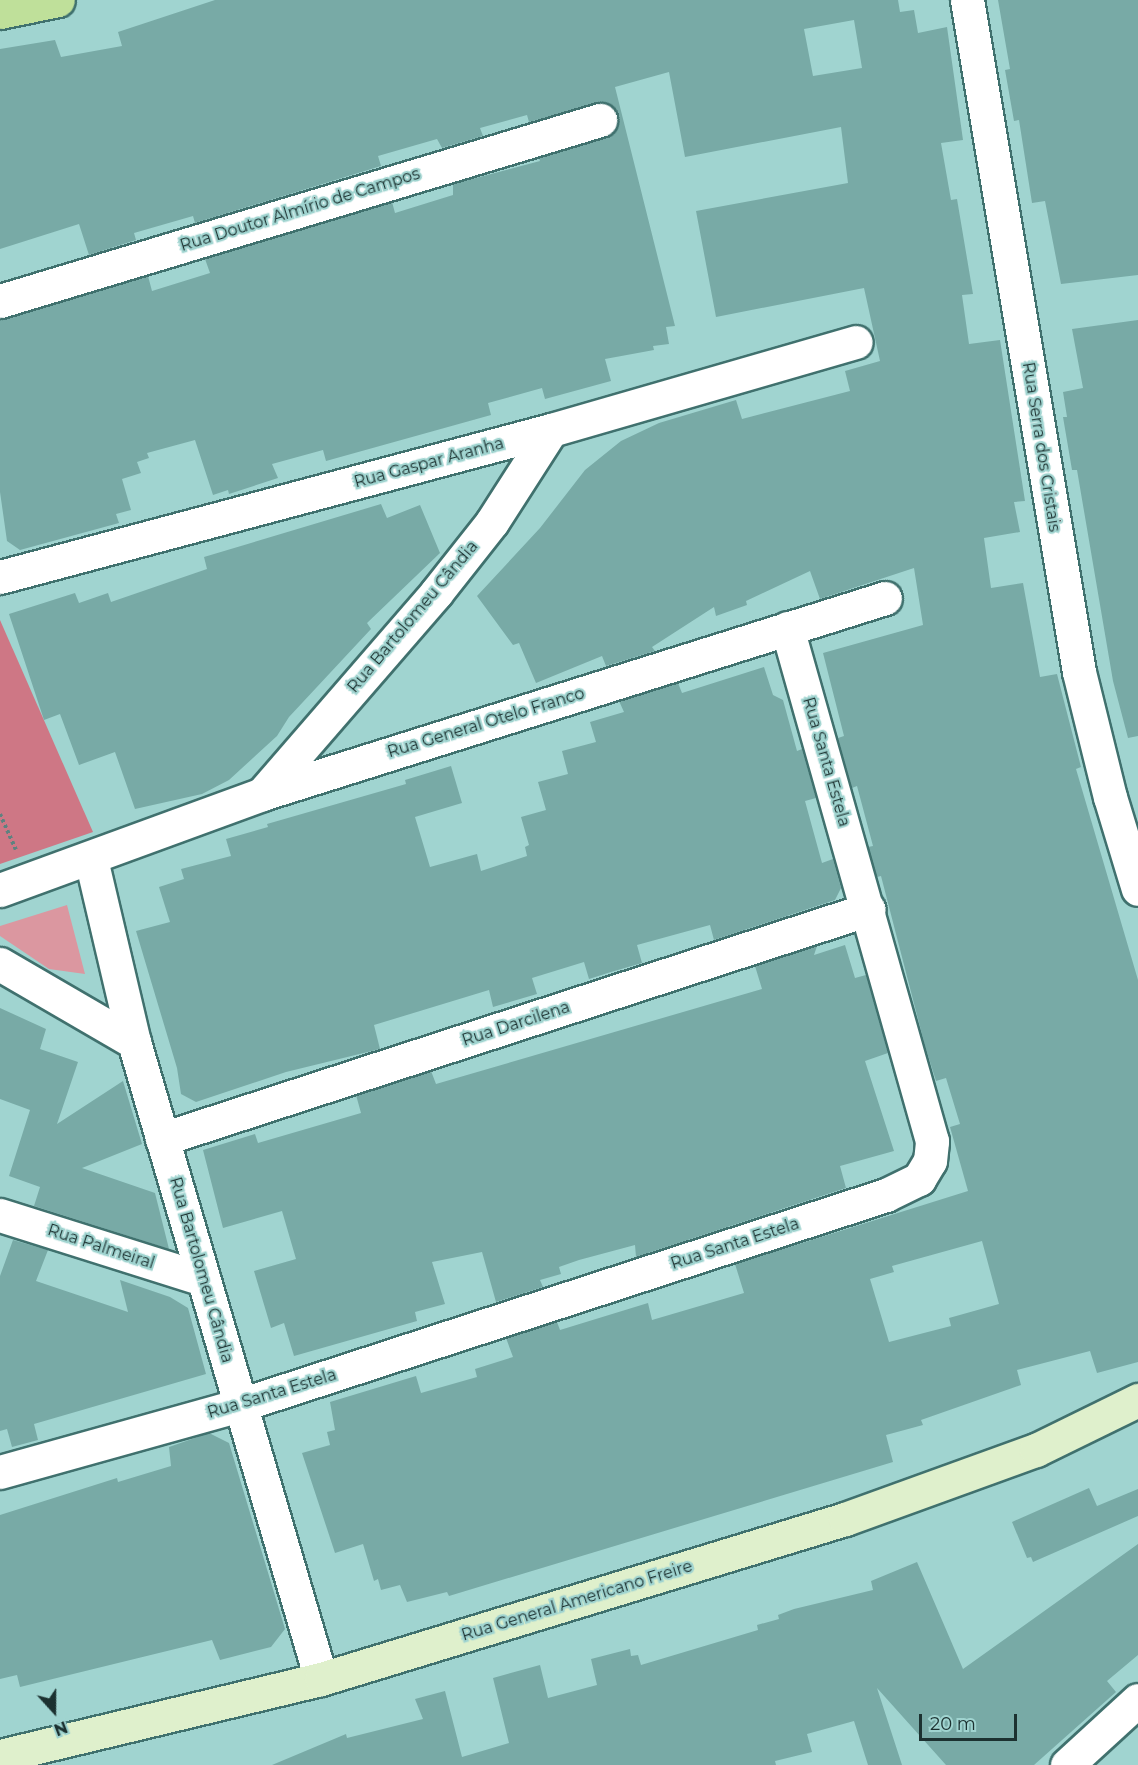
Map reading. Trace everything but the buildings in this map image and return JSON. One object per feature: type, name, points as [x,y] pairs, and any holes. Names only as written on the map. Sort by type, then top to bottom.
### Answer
[{"type":"main road","points":[[0,12],[58,0]]},
{"type":"main road","name":"Rua General Americano Freire","points":[[0,1756],[321,1679],[845,1519],[1036,1450],[1138,1400]]},
{"type":"street","name":"Rua Serra dos Cristais","points":[[967,0],[1079,672],[1110,797],[1138,889]]},
{"type":"street","name":"Rua Doutor Almírio de Campos","points":[[0,301],[600,120]]},
{"type":"street","name":"Rua Gaspar Aranha","points":[[0,577],[551,430],[856,342]]},
{"type":"street","name":"Rua Bartolomeu Cândia","points":[[262,794],[436,593],[492,522],[551,430]]},
{"type":"street","name":"Rua General Otelo Franco","points":[[0,890],[91,859],[262,794],[885,598]]},
{"type":"street","name":"Rua Santa Estela","points":[[0,1473],[240,1405],[886,1195],[919,1179],[930,1161],[932,1141],[869,909],[787,628]]},
{"type":"street","name":"Rua Bartolomeu Cândia","points":[[91,859],[134,1042],[321,1679]]},
{"type":"street","name":"Rua Darcilena","points":[[162,1138],[869,909]]},
{"type":"street","points":[[0,964],[134,1042]]},
{"type":"street","name":"Rua Palmeiral","points":[[0,1215],[203,1279]]},
{"type":"street","points":[[1067,1765],[1138,1700]]},
{"type":"shaded area","points":[[0,620],[93,832],[0,864]]},
{"type":"shaded area","points":[[67,905],[85,974],[49,969],[0,936],[0,926]]}]
